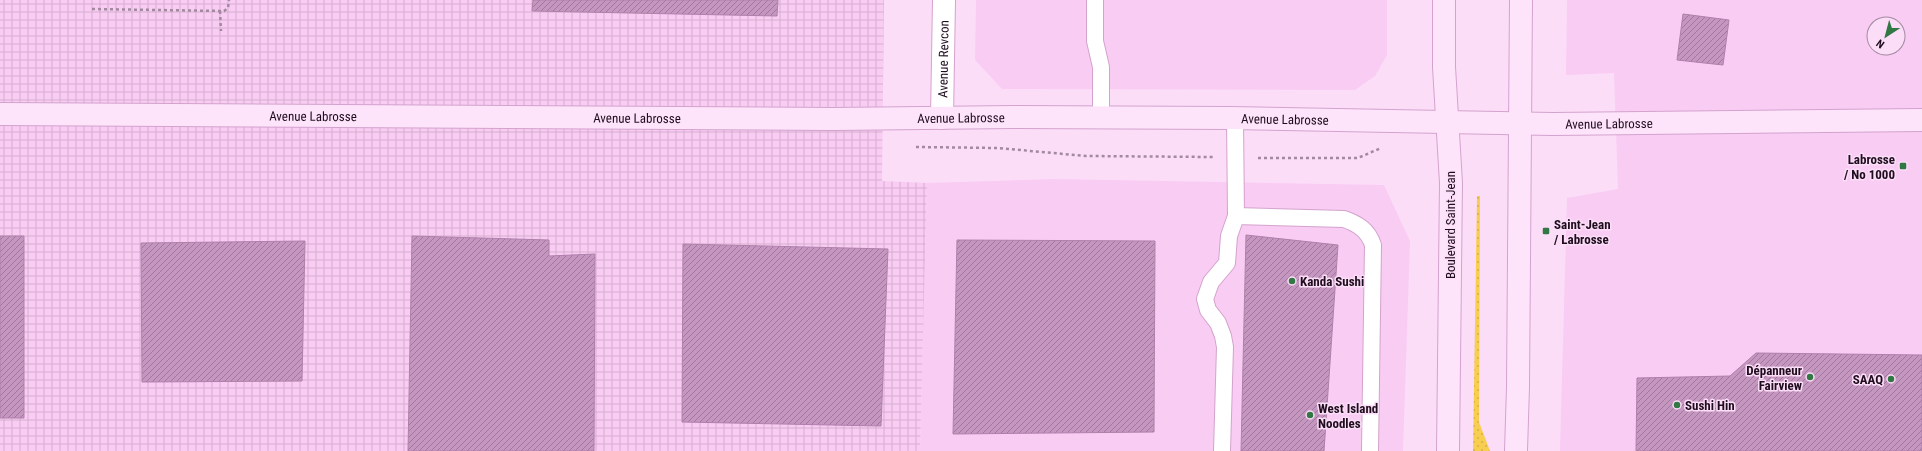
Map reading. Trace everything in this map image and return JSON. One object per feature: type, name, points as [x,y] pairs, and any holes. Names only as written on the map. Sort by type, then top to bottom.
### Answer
[{"type":"street","name":"Avenue Revcon","points":[[942,118],[944,0]]},
{"type":"street","name":"Boulevard Saint-Jean","points":[[1444,0],[1444,67],[1451,183],[1448,451]]},
{"type":"street","points":[[1516,451],[1521,0]]},
{"type":"street","name":"Avenue Labrosse","points":[[0,114],[735,119],[1101,117],[1235,118],[1520,124],[1922,120]]},
{"type":"lane","points":[[1095,0],[1095,41],[1101,67],[1101,117]]},
{"type":"lane","points":[[1222,451],[1225,347],[1218,323],[1208,310],[1205,299],[1211,282],[1227,263],[1229,236],[1236,216],[1235,118]]},
{"type":"lane","points":[[1236,216],[1344,219],[1360,226],[1370,236],[1373,245],[1370,451]]},
{"type":"path","points":[[92,9],[220,11],[228,8],[229,0]]},
{"type":"path","points":[[220,11],[222,31]]},
{"type":"path","points":[[911,147],[998,148],[1086,156],[1216,158]]},
{"type":"path","points":[[1252,158],[1358,158]]},
{"type":"shaded area","points":[[0,0],[884,0],[882,181],[927,183],[920,451],[0,451]]},
{"type":"shaded area","points":[[976,0],[1387,0],[1387,55],[1375,76],[1355,90],[1002,89],[975,60]]},
{"type":"shaded area","points":[[1567,0],[1922,0],[1922,451],[1560,451],[1567,198],[1618,189],[1614,73],[1566,75]]},
{"type":"shaded area","points":[[1054,179],[1384,185],[1410,241],[1403,451],[920,451],[927,183]]},
{"type":"shaded area","points":[[1477,196],[1480,196],[1479,422],[1490,451],[1473,451]]},
{"type":"building","points":[[533,0],[778,0],[777,16],[532,11]]},
{"type":"building","points":[[1683,14],[1729,20],[1723,65],[1677,60]]},
{"type":"building","points":[[1246,235],[1338,245],[1324,451],[1241,451]]},
{"type":"building","points":[[0,236],[24,236],[24,418],[0,418]]},
{"type":"building","points":[[412,236],[549,240],[549,256],[595,254],[594,451],[408,451]]},
{"type":"building","points":[[957,240],[1155,241],[1154,432],[953,434]]},
{"type":"building","points":[[305,241],[302,381],[142,382],[141,243]]},
{"type":"building","points":[[683,244],[888,249],[881,426],[682,422]]},
{"type":"building","points":[[1756,353],[1922,355],[1922,451],[1636,451],[1637,378],[1730,376]]},
{"type":"place","name":"Labrosse / No 1000","points":[[1903,166]]},
{"type":"place","name":"Saint-Jean / Labrosse","points":[[1546,231]]},
{"type":"place","name":"Kanda Sushi","points":[[1292,281]]},
{"type":"place","name":"Dépanneur Fairview","points":[[1810,377]]},
{"type":"place","name":"SAAQ","points":[[1891,379]]},
{"type":"place","name":"Sushi Hin","points":[[1677,405]]},
{"type":"place","name":"West Island Noodles","points":[[1310,415]]}]
